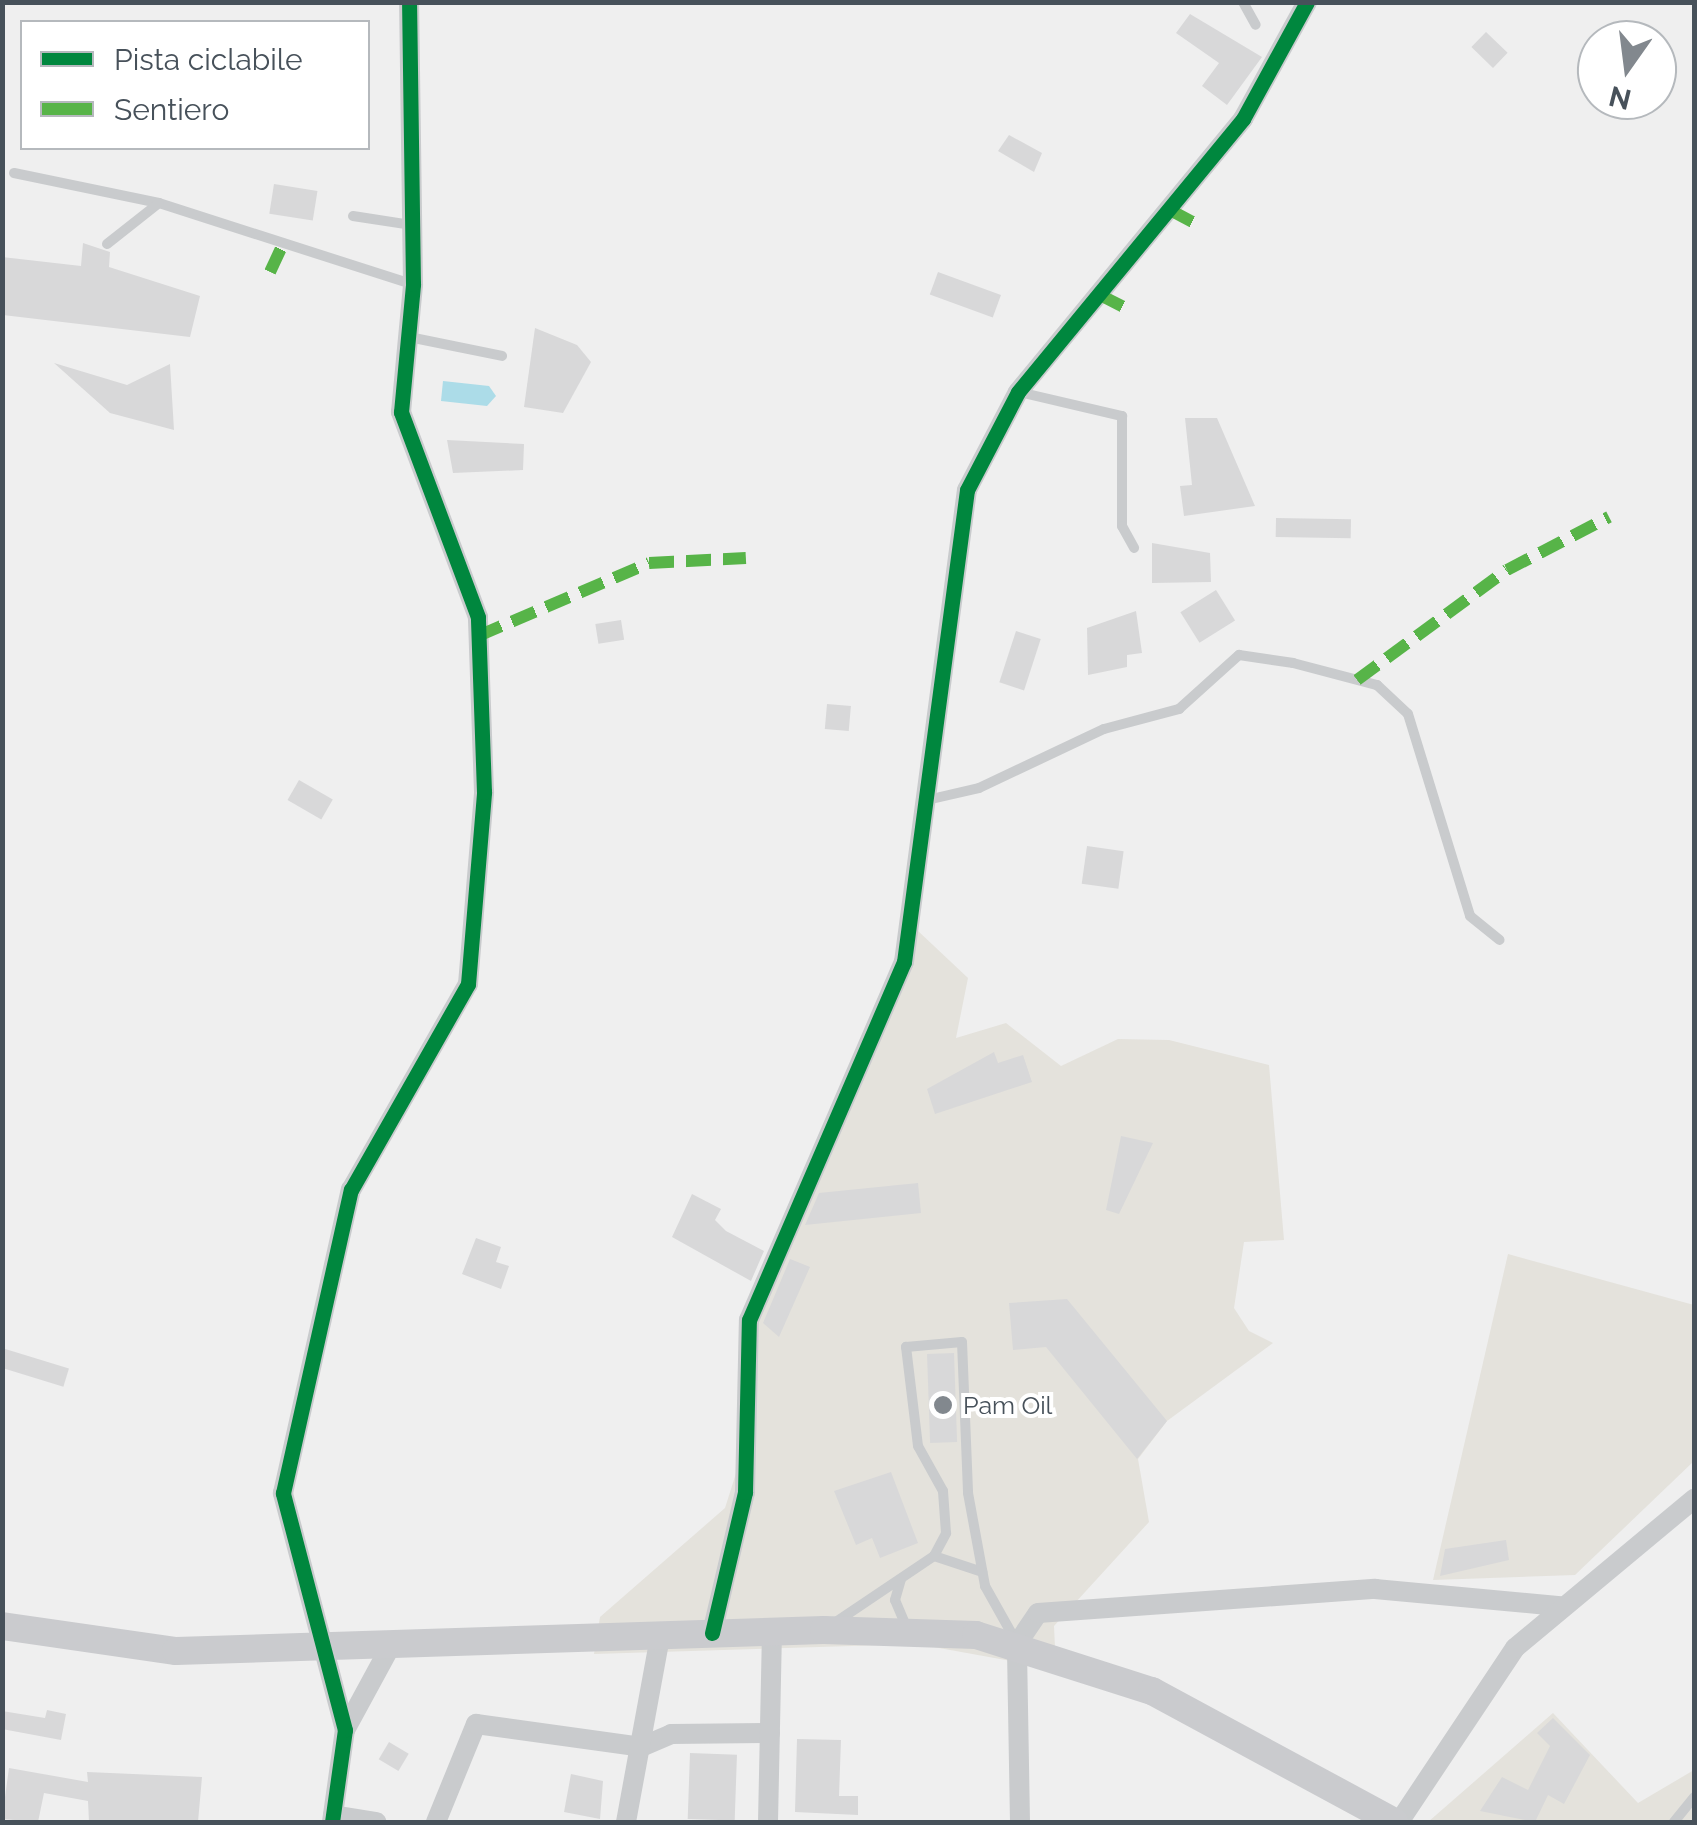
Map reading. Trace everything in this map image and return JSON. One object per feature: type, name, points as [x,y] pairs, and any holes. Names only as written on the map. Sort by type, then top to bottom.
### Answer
[{"type":"main road","points":[[2,1626],[176,1651],[908,1629],[1017,1644],[1152,1692],[1392,1822]]},
{"type":"street","points":[[345,1730],[283,1492],[351,1190],[468,984],[484,792],[478,618],[401,412],[413,284],[409,2]]},
{"type":"street","points":[[712,1634],[745,1492],[749,1320],[896,993],[957,529],[1018,392],[1243,119],[1307,2]]},
{"type":"street","points":[[1392,1822],[1515,1648],[1560,1606],[1694,1498]]},
{"type":"street","points":[[1020,1822],[1017,1644],[1038,1614],[1266,1592],[1374,1589],[1560,1606]]},
{"type":"street","points":[[768,1822],[772,1631]]},
{"type":"street","points":[[626,1822],[660,1636]]},
{"type":"street","points":[[376,1822],[332,1818],[345,1730],[390,1647]]},
{"type":"street","points":[[436,1822],[476,1724],[641,1748],[671,1734],[770,1733]]},
{"type":"lane","points":[[1244,2],[1256,25]]},
{"type":"lane","points":[[14,173],[159,203],[413,284]]},
{"type":"lane","points":[[107,244],[159,203]]},
{"type":"lane","points":[[353,216],[413,225]]},
{"type":"lane","points":[[408,337],[502,356]]},
{"type":"lane","points":[[1018,392],[1122,416],[1122,526],[1134,548]]},
{"type":"lane","points":[[921,801],[980,788],[1104,728],[1179,709],[1239,655],[1293,663],[1377,685],[1408,714],[1470,916],[1500,940]]},
{"type":"lane","points":[[824,1630],[934,1556],[946,1533],[943,1491],[918,1446],[906,1347],[962,1342],[968,1493],[982,1572],[1017,1644]]},
{"type":"lane","points":[[934,1556],[982,1572]]},
{"type":"lane","points":[[902,1578],[895,1600],[908,1629]]},
{"type":"lane","points":[[1674,1822],[1694,1797]]},
{"type":"shaded area","points":[[917,930],[968,978],[956,1038],[1006,1023],[1061,1066],[1118,1039],[1169,1040],[1269,1065],[1284,1240],[1244,1242],[1234,1308],[1249,1331],[1273,1343],[1167,1421],[1138,1459],[1149,1522],[1054,1626],[1056,1669],[917,1644],[594,1654],[600,1617],[725,1508],[738,1467],[739,1321]]},
{"type":"shaded area","points":[[1508,1254],[1694,1305],[1694,1461],[1575,1575],[1433,1580]]},
{"type":"shaded area","points":[[1553,1713],[1638,1803],[1694,1770],[1692,1822],[1428,1822]]},
{"type":"water","points":[[443,381],[489,386],[496,396],[487,406],[441,401]]},
{"type":"building","points":[[1190,14],[1262,57],[1227,105],[1202,86],[1219,63],[1176,33]]},
{"type":"building","points":[[1486,32],[1508,53],[1493,68],[1471,47]]},
{"type":"building","points":[[1009,135],[1042,153],[1034,172],[998,151]]},
{"type":"building","points":[[274,184],[317,191],[313,221],[269,214]]},
{"type":"building","points":[[83,243],[110,252],[109,267],[200,296],[190,337],[3,315],[2,257],[81,266]]},
{"type":"building","points":[[938,272],[1001,295],[993,317],[930,295]]},
{"type":"building","points":[[535,328],[577,345],[591,362],[563,413],[524,407]]},
{"type":"building","points":[[54,363],[127,385],[170,364],[174,430],[110,413]]},
{"type":"building","points":[[1185,418],[1217,418],[1255,506],[1184,516],[1180,486],[1192,485]]},
{"type":"building","points":[[447,440],[524,444],[523,470],[453,473]]},
{"type":"building","points":[[1276,518],[1351,519],[1351,538],[1276,537]]},
{"type":"building","points":[[1152,543],[1210,553],[1211,582],[1152,583]]},
{"type":"building","points":[[1216,590],[1235,621],[1199,643],[1180,612]]},
{"type":"building","points":[[1136,611],[1142,653],[1127,655],[1127,667],[1088,675],[1087,628]]},
{"type":"building","points":[[621,620],[624,640],[598,644],[595,624]]},
{"type":"building","points":[[1016,631],[1041,639],[1024,690],[999,682]]},
{"type":"building","points":[[827,704],[851,706],[849,731],[825,729]]},
{"type":"building","points":[[299,780],[333,800],[321,819],[288,800]]},
{"type":"building","points":[[1087,846],[1124,851],[1118,889],[1082,884]]},
{"type":"building","points":[[994,1052],[998,1063],[1023,1055],[1032,1082],[935,1114],[927,1089]]},
{"type":"building","points":[[1121,1136],[1153,1143],[1119,1214],[1106,1210]]},
{"type":"building","points":[[918,1183],[921,1213],[805,1225],[819,1193]]},
{"type":"building","points":[[692,1194],[721,1209],[715,1220],[726,1231],[764,1251],[751,1281],[672,1237]]},
{"type":"building","points":[[476,1238],[501,1247],[496,1262],[509,1266],[501,1289],[462,1274]]},
{"type":"building","points":[[790,1259],[810,1267],[779,1337],[763,1323]]},
{"type":"building","points":[[1067,1299],[1167,1421],[1137,1459],[1046,1347],[1013,1350],[1009,1303]]},
{"type":"building","points":[[2,1348],[69,1368],[63,1387],[2,1368]]},
{"type":"building","points":[[954,1353],[957,1442],[930,1443],[927,1354]]},
{"type":"building","points":[[891,1472],[918,1543],[880,1558],[872,1538],[856,1545],[834,1491]]},
{"type":"building","points":[[1506,1540],[1509,1560],[1440,1576],[1445,1549]]},
{"type":"building","points":[[47,1710],[66,1714],[61,1740],[2,1729],[2,1711],[45,1718]]},
{"type":"building","points":[[1553,1718],[1590,1755],[1564,1804],[1548,1795],[1535,1822],[1480,1811],[1502,1777],[1528,1790],[1550,1746],[1537,1733]]},
{"type":"building","points":[[797,1739],[841,1740],[839,1796],[858,1796],[858,1815],[795,1812]]},
{"type":"building","points":[[389,1742],[409,1754],[398,1771],[379,1759]]},
{"type":"building","points":[[690,1753],[737,1755],[735,1821],[688,1819]]},
{"type":"building","points":[[9,1768],[88,1782],[87,1772],[202,1777],[198,1822],[89,1822],[88,1801],[44,1793],[38,1822],[2,1819]]},
{"type":"building","points":[[571,1774],[603,1781],[600,1819],[564,1812]]},
{"type":"marked path","points":[[1170,210],[1200,226]]},
{"type":"marked path","points":[[270,272],[283,244]]},
{"type":"marked path","points":[[1100,295],[1126,308]]},
{"type":"marked path","points":[[1357,680],[1507,570],[1609,517]]},
{"type":"marked path","points":[[478,636],[649,563],[746,558]]},
{"type":"cycle path","points":[[332,1822],[345,1730],[283,1493],[351,1190],[468,984],[484,792],[478,617],[401,412],[413,284],[409,2]]},
{"type":"cycle path","points":[[712,1633],[745,1492],[749,1320],[904,962],[967,490],[1018,392],[1243,119],[1307,2]]},
{"type":"place","name":"Pam Oil","points":[[943,1405]]}]
